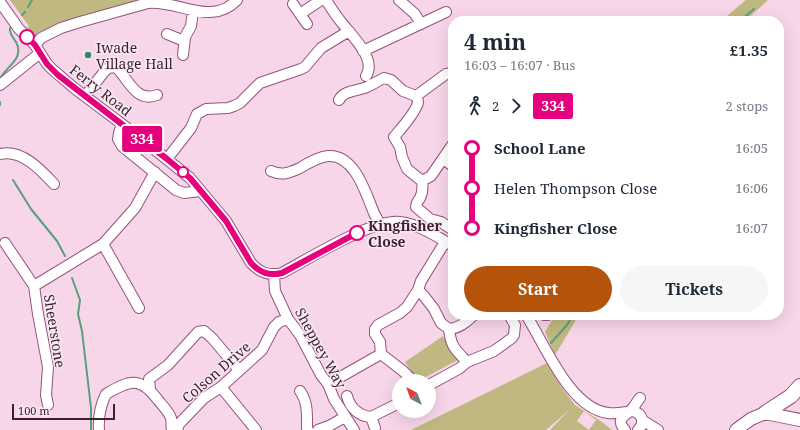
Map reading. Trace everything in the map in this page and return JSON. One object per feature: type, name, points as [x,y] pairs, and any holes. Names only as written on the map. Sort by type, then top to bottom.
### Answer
[{"type":"highway","points":[[765,413],[791,396],[800,386]]},
{"type":"main road","points":[[735,430],[751,419],[765,413],[800,420]]},
{"type":"street","points":[[0,85],[38,49],[41,38],[61,28],[154,2],[193,11],[216,13],[226,9],[237,0]]},
{"type":"street","points":[[300,14],[321,0]]},
{"type":"street","points":[[326,0],[368,59],[370,66],[366,76]]},
{"type":"street","points":[[399,0],[415,14],[421,24]]},
{"type":"street","name":"Ferry Road","points":[[0,2],[19,29],[38,49],[47,64],[52,69],[74,88],[190,178],[200,192],[226,221],[251,263],[263,273],[267,275],[274,275]]},
{"type":"street","points":[[293,4],[307,24]]},
{"type":"street","points":[[183,55],[184,41],[191,26],[193,11]]},
{"type":"street","points":[[363,51],[446,12]]},
{"type":"street","points":[[167,159],[191,128],[197,114],[206,109],[228,108],[234,106],[240,103],[260,83],[277,83],[301,69],[321,48],[349,31]]},
{"type":"street","points":[[167,34],[184,41]]},
{"type":"street","points":[[85,96],[108,68],[116,68],[139,95],[149,98],[157,95]]},
{"type":"street","points":[[416,96],[448,74]]},
{"type":"street","points":[[339,100],[340,97],[346,94],[364,88],[384,78],[392,80],[397,86],[416,96],[418,101],[417,106],[394,136],[400,147],[402,158],[407,169],[422,181],[423,190],[416,207],[430,219],[441,222],[448,227]]},
{"type":"street","points":[[122,124],[118,139],[122,146],[176,190],[184,193],[200,192]]},
{"type":"street","points":[[422,181],[431,176],[448,152]]},
{"type":"street","points":[[0,154],[4,153],[22,156],[54,184]]},
{"type":"street","points":[[274,175],[285,174],[310,162],[328,156],[342,159],[352,168],[359,179],[369,198],[374,214],[380,224]]},
{"type":"street","points":[[443,159],[448,162]]},
{"type":"street","name":"Sheerstone","points":[[34,286],[103,244],[135,208],[155,172]]},
{"type":"street","points":[[274,275],[282,273],[353,236],[380,224],[393,221],[409,224],[448,244]]},
{"type":"street","name":"Sheerstone","points":[[4,243],[34,286],[48,367],[46,395],[48,405]]},
{"type":"street","points":[[103,244],[139,308]]},
{"type":"street","points":[[406,374],[381,354],[380,342],[375,334],[375,329],[378,325],[407,307],[418,290],[421,281],[448,245]]},
{"type":"street","name":"Sheppey Way","points":[[274,275],[275,291],[288,318],[300,335],[321,375],[328,384],[334,399],[354,430]]},
{"type":"street","points":[[418,290],[434,309],[441,323],[449,329],[451,342],[467,362]]},
{"type":"street","name":"Colson Drive","points":[[177,430],[179,424],[204,398],[221,387],[262,350],[274,327],[288,318]]},
{"type":"street","points":[[449,329],[464,324],[468,320]]},
{"type":"street","points":[[436,381],[460,368],[467,362],[494,351],[512,338],[514,335],[515,325],[512,320]]},
{"type":"street","points":[[529,320],[554,365],[567,384],[578,396],[594,409],[609,413],[629,411],[636,412],[658,430]]},
{"type":"street","points":[[150,389],[148,379],[168,365],[198,332],[204,332],[212,338],[239,370]]},
{"type":"street","points":[[328,384],[381,354]]},
{"type":"street","points":[[100,430],[100,411],[106,394],[128,383],[140,383],[150,389],[171,419],[170,425],[172,430]]},
{"type":"street","points":[[221,387],[256,430]]},
{"type":"street","points":[[300,392],[304,398],[307,414],[306,428],[308,430]]},
{"type":"street","points":[[347,396],[355,410],[361,415],[371,416],[392,406]]},
{"type":"street","points":[[622,427],[623,416],[640,398],[642,418],[641,427],[638,430]]},
{"type":"street","points":[[609,413],[622,427]]},
{"type":"street","points":[[371,416],[375,428]]},
{"type":"street","points":[[318,430],[345,417]]},
{"type":"shaded area","points":[[10,0],[139,0],[133,4],[33,39],[27,28],[29,26]]},
{"type":"shaded area","points":[[746,0],[768,0],[750,16],[727,16]]},
{"type":"shaded area","points":[[552,320],[576,320],[555,355],[545,332]]},
{"type":"shaded area","points":[[443,336],[458,360],[431,374],[413,374],[405,362]]},
{"type":"shaded area","points":[[547,363],[560,385],[575,405],[602,422],[612,430],[589,430],[550,430],[569,410],[546,430],[411,430]],"holes":[[[584,411],[596,420],[589,430],[577,421]]]},
{"type":"waterway","points":[[28,7],[32,0]]},
{"type":"waterway","points":[[746,16],[754,9]]},
{"type":"waterway","points":[[22,15],[25,12]]},
{"type":"waterway","points":[[0,79],[14,62],[18,53],[18,48],[11,34],[10,28]]},
{"type":"waterway","points":[[13,180],[31,209],[57,241],[65,256]]},
{"type":"waterway","points":[[72,278],[80,300],[78,314],[82,331],[91,408],[91,430]]},
{"type":"waterway","points":[[551,343],[570,320]]},
{"type":"bus line","name":"334","points":[[27,37],[35,45],[47,64],[58,75],[190,178],[206,199],[226,221],[251,263],[263,273],[267,275],[282,273],[357,233]]},
{"type":"place","name":"Iwade Village Hall","points":[[88,55]]},
{"type":"place","name":"Kingfisher Close","points":[[357,233]]}]
